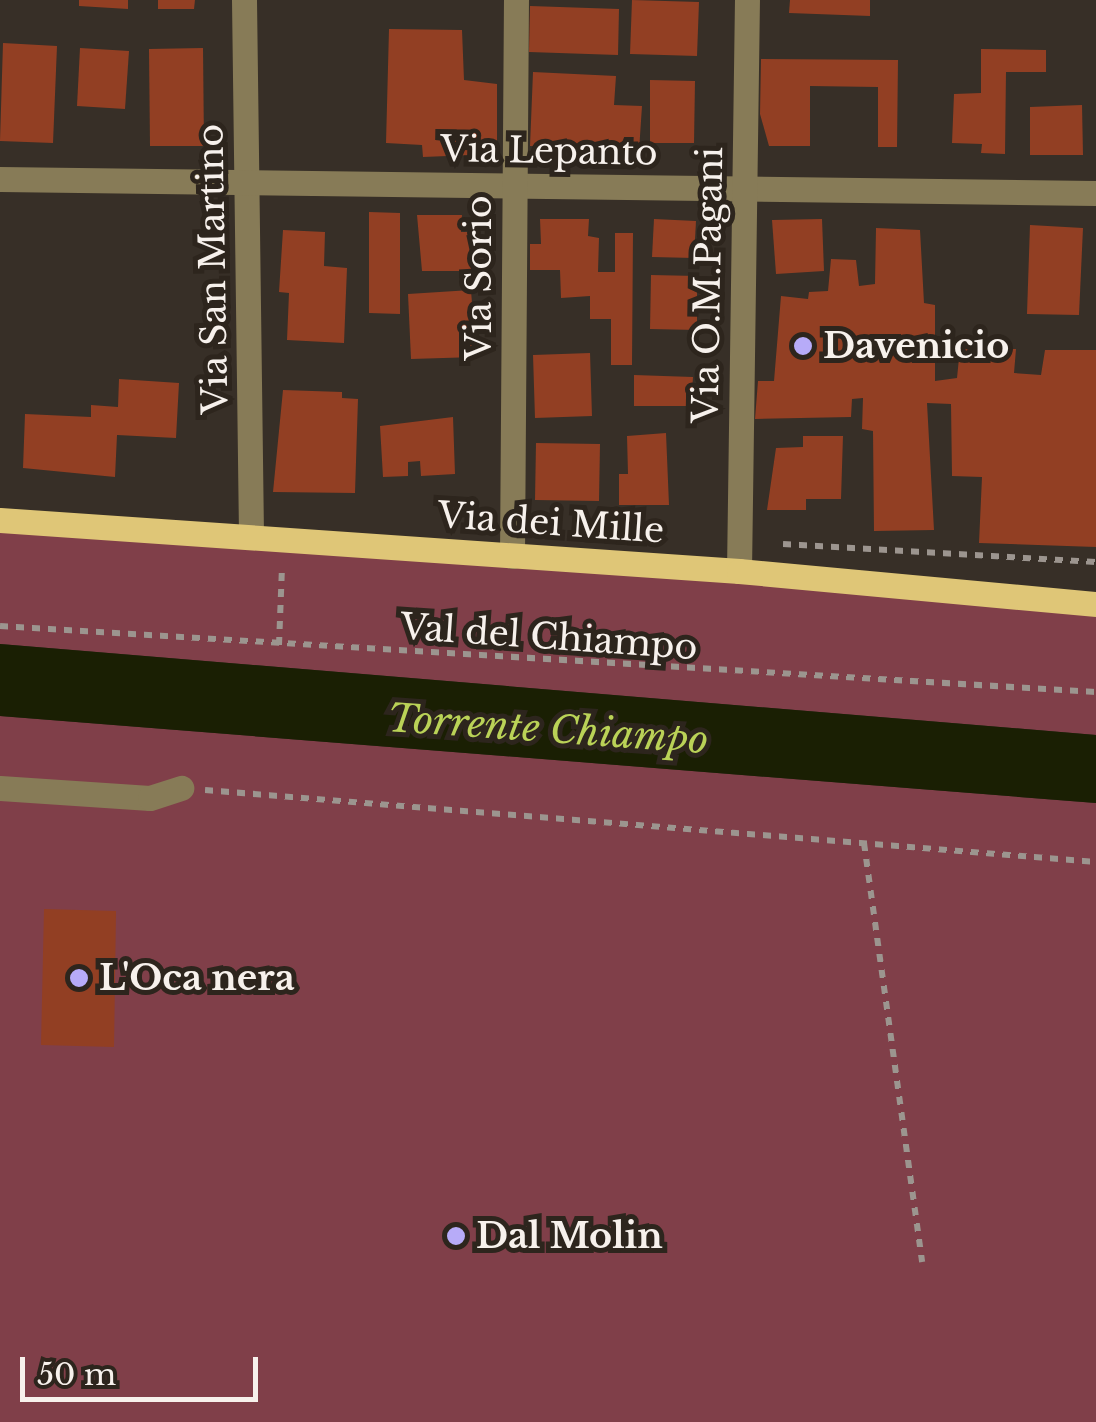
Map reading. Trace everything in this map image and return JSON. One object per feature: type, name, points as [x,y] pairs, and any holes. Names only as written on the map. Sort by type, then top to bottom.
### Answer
[{"type":"main road","name":"Via dei Mille","points":[[0,520],[739,571],[1096,604]]},
{"type":"street","name":"Via San Martino","points":[[244,0],[251,536]]},
{"type":"street","name":"Via Sorio","points":[[512,556],[516,0]]},
{"type":"street","name":"Via O.M.Pagani","points":[[739,571],[746,0]]},
{"type":"street","name":"Via Lepanto","points":[[0,179],[248,179],[515,187],[1096,193]]},
{"type":"street","points":[[0,788],[150,798],[181,788]]},
{"type":"path","points":[[279,646],[282,579]]},
{"type":"path","name":"Val del Chiampo","points":[[0,626],[279,646],[1096,692]]},
{"type":"path","points":[[181,788],[1096,862]]},
{"type":"path","points":[[864,843],[922,1262]]},
{"type":"shaded area","points":[[0,520],[1096,597],[1096,735],[0,644]]},
{"type":"shaded area","points":[[0,716],[1096,803],[1096,1422],[0,1422]]},
{"type":"water","name":"Torrente Chiampo","points":[[0,644],[1096,735],[1096,803],[0,716]]},
{"type":"building","points":[[79,0],[128,0],[128,9],[79,6]]},
{"type":"building","points":[[158,0],[195,0],[194,9],[158,9]]},
{"type":"building","points":[[632,0],[699,2],[697,56],[630,54]]},
{"type":"building","points":[[790,0],[870,0],[870,16],[789,13]]},
{"type":"building","points":[[530,6],[619,9],[618,55],[529,52]]},
{"type":"building","points":[[389,29],[462,30],[464,80],[497,84],[497,154],[423,157],[422,145],[386,143]]},
{"type":"building","points":[[3,43],[57,46],[53,143],[0,141]]},
{"type":"building","points":[[80,48],[129,51],[125,109],[77,106]]},
{"type":"building","points":[[203,48],[204,146],[150,146],[149,49]]},
{"type":"building","points":[[981,49],[1046,50],[1046,72],[1006,72],[1005,154],[981,153],[982,144],[952,143],[954,94],[981,93]]},
{"type":"building","points":[[761,59],[898,60],[897,147],[878,147],[878,87],[810,86],[810,146],[769,146],[760,114]]},
{"type":"building","points":[[533,72],[616,76],[614,105],[642,106],[639,151],[530,146]]},
{"type":"building","points":[[650,80],[695,81],[694,143],[650,143]]},
{"type":"building","points":[[1082,105],[1083,155],[1030,155],[1030,107]]},
{"type":"building","points":[[369,212],[400,213],[400,314],[369,313]]},
{"type":"building","points":[[417,215],[462,215],[461,232],[470,232],[471,271],[422,271]]},
{"type":"building","points":[[540,219],[589,219],[588,236],[599,238],[598,272],[615,272],[615,233],[633,233],[632,365],[611,365],[611,319],[590,319],[590,296],[561,298],[560,270],[530,270],[530,244],[541,244]]},
{"type":"building","points":[[654,219],[696,221],[694,258],[652,257]]},
{"type":"building","points":[[822,219],[824,271],[776,274],[772,220]]},
{"type":"building","points":[[1030,225],[1083,228],[1079,315],[1027,314]]},
{"type":"building","points":[[876,228],[920,230],[924,303],[935,305],[935,381],[957,378],[960,348],[1016,349],[1014,373],[1041,375],[1045,350],[1096,350],[1096,547],[979,543],[982,477],[952,476],[951,404],[927,403],[934,530],[874,531],[873,431],[862,429],[863,398],[852,399],[851,417],[755,419],[758,381],[774,381],[781,296],[808,299],[809,292],[828,291],[831,259],[856,260],[859,286],[875,284]]},
{"type":"building","points":[[283,230],[325,232],[324,266],[347,268],[344,343],[287,340],[289,293],[279,292]]},
{"type":"building","points":[[651,275],[697,276],[697,330],[650,329]]},
{"type":"building","points":[[471,290],[476,357],[411,359],[408,294]]},
{"type":"building","points":[[590,353],[592,416],[535,418],[533,355]]},
{"type":"building","points":[[634,375],[693,377],[691,406],[634,406]]},
{"type":"building","points":[[119,379],[179,383],[176,438],[117,435],[115,477],[23,468],[25,414],[91,417],[91,405],[118,407]]},
{"type":"building","points":[[283,390],[342,392],[342,398],[358,399],[355,493],[273,492]]},
{"type":"building","points":[[453,417],[455,474],[421,476],[420,461],[408,462],[408,476],[383,477],[380,426]]},
{"type":"building","points":[[666,433],[669,505],[619,505],[619,474],[628,474],[627,436]]},
{"type":"building","points":[[803,436],[843,436],[841,499],[806,499],[806,510],[767,510],[776,448],[803,447]]},
{"type":"building","points":[[536,443],[600,444],[599,501],[535,500]]},
{"type":"building","name":"L'Oca nera","points":[[44,909],[116,911],[114,1047],[41,1045]]},
{"type":"place","name":"Davenicio","points":[[803,346]]},
{"type":"place","name":"L'Oca nera","points":[[79,978]]},
{"type":"place","name":"Dal Molin","points":[[456,1236]]}]
